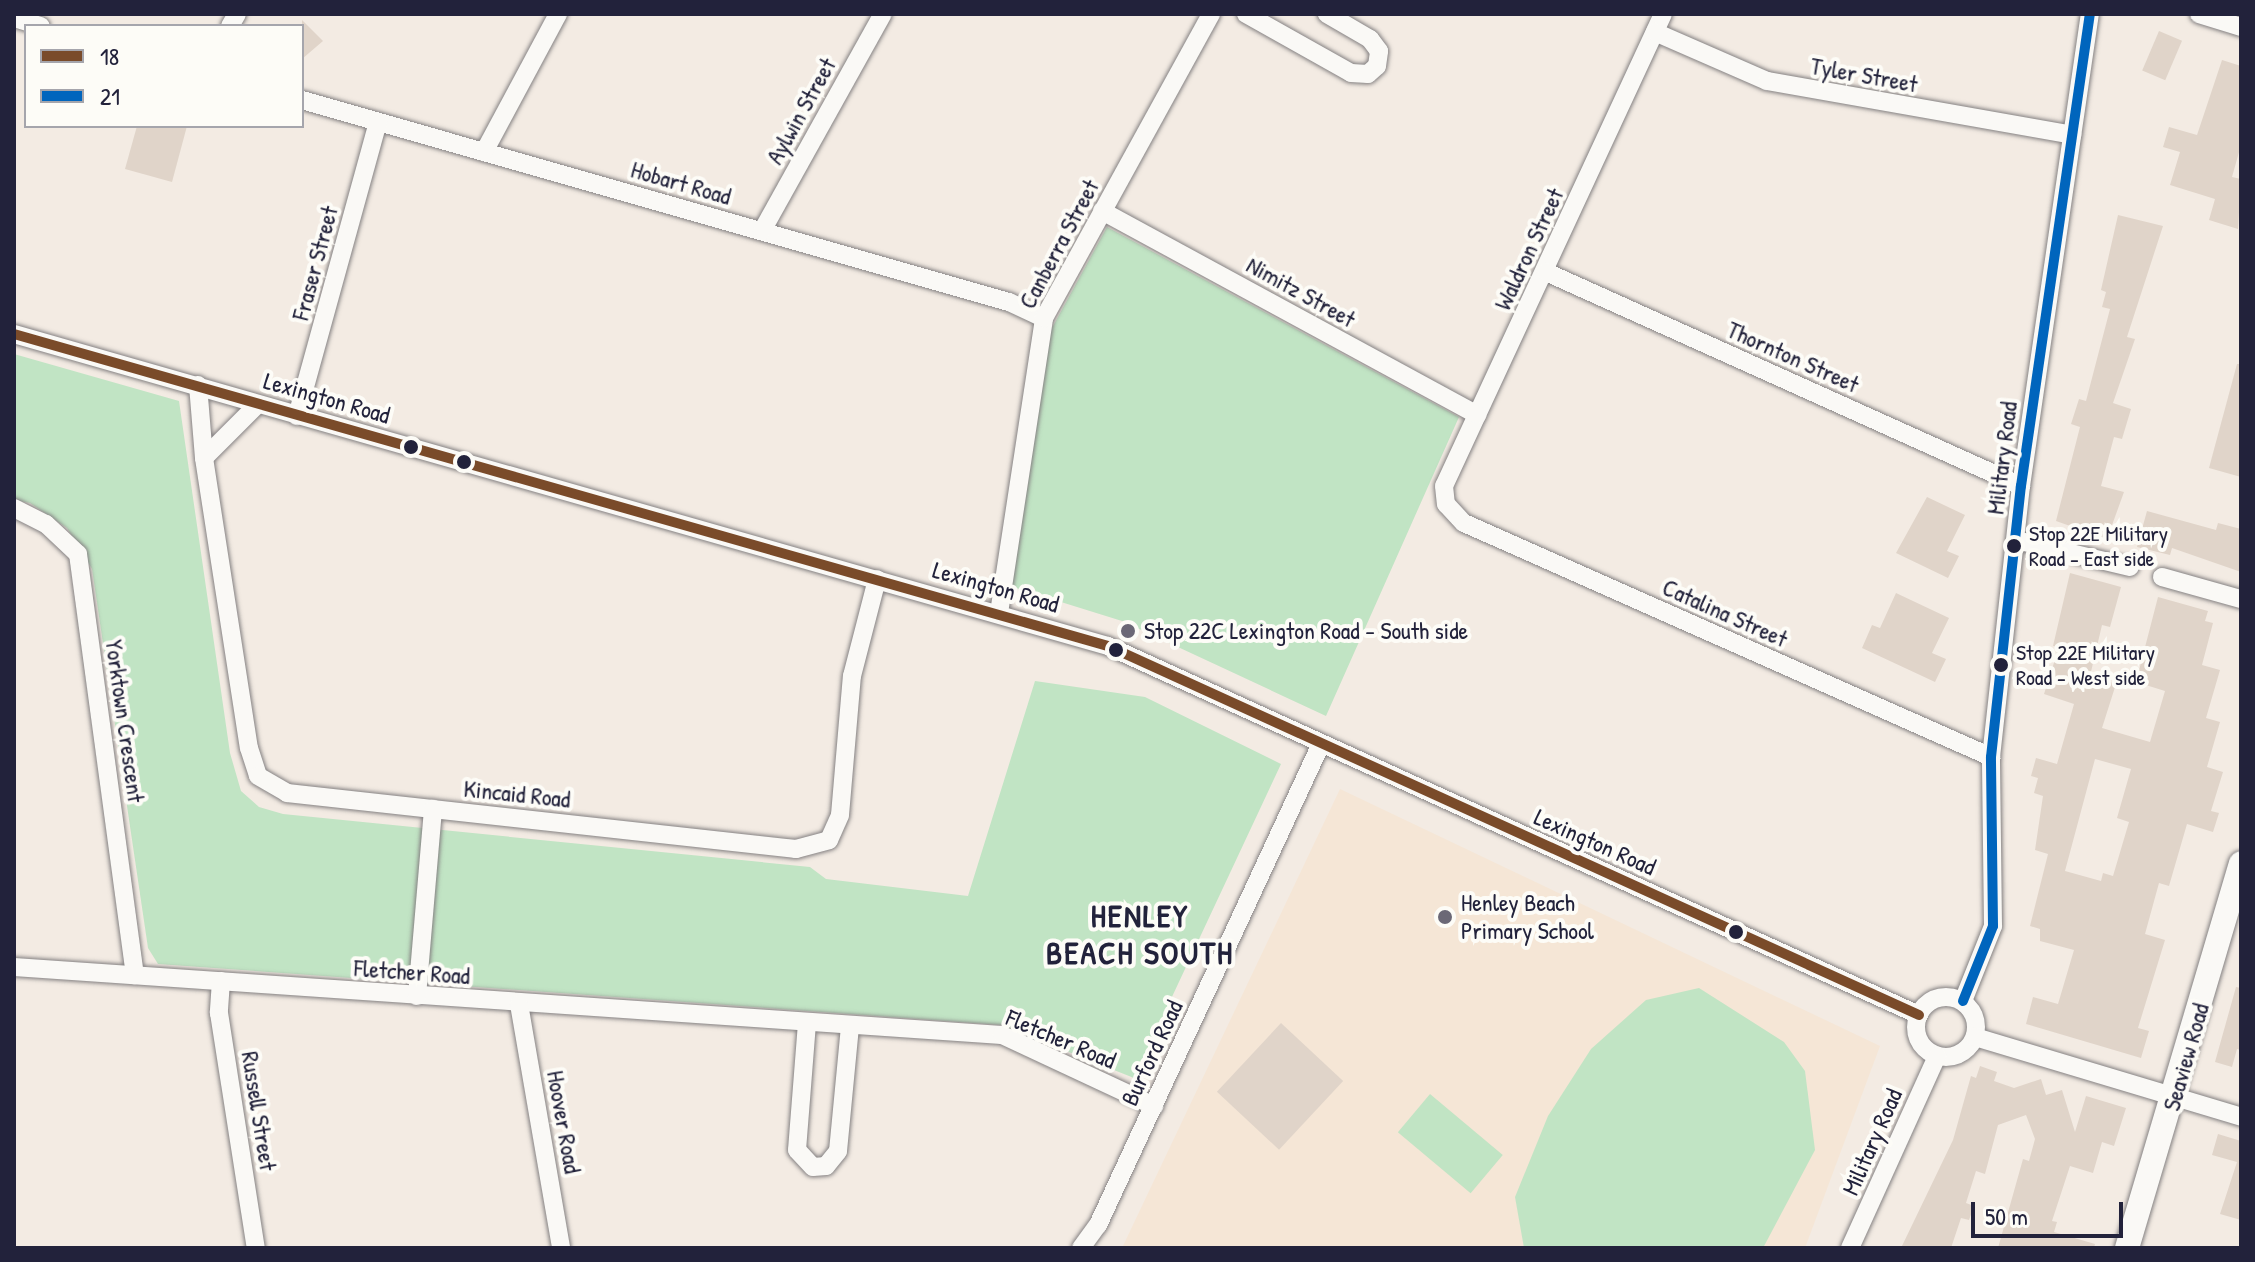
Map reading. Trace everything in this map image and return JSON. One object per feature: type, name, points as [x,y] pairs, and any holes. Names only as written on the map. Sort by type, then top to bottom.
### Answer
[{"type":"main road","name":"Seaview Road","points":[[2127,1248],[2241,864]]},
{"type":"street","points":[[484,152],[558,14]]},
{"type":"street","name":"Aylwin Street","points":[[762,231],[883,14]]},
{"type":"street","name":"Canberra Street","points":[[999,613],[1044,318],[1211,14]]},
{"type":"street","points":[[1246,14],[1351,73],[1368,74],[1377,66],[1379,51],[1370,39],[1327,14]]},
{"type":"street","name":"Waldron Street","points":[[1446,504],[1444,486],[1546,272],[1663,14]]},
{"type":"street","name":"Military Road","points":[[1963,1001],[1993,926],[1991,757],[2021,486],[2090,14]]},
{"type":"street","points":[[2199,14],[2241,27]]},
{"type":"street","points":[[14,18],[34,24]]},
{"type":"street","name":"Tyler Street","points":[[1655,32],[1767,81],[2072,135]]},
{"type":"street","name":"Hobart Road","points":[[304,101],[1009,302],[1044,318]]},
{"type":"street","name":"Fraser Street","points":[[297,416],[378,122]]},
{"type":"street","name":"Nimitz Street","points":[[1102,211],[1477,415]]},
{"type":"street","name":"Thornton Street","points":[[1546,272],[2021,486]]},
{"type":"street","name":"Lexington Road","points":[[14,334],[1108,646],[1919,1015]]},
{"type":"street","name":"Kincaid Road","points":[[198,385],[204,458],[249,748],[258,776],[287,793],[796,849],[829,840],[840,815],[852,676],[877,579]]},
{"type":"street","points":[[204,458],[258,404]]},
{"type":"street","name":"Catalina Street","points":[[1446,504],[1464,523],[1991,757]]},
{"type":"street","name":"Yorktown Crescent","points":[[14,508],[46,524],[78,554],[135,975]]},
{"type":"street","points":[[2016,540],[2130,567]]},
{"type":"street","points":[[2162,577],[2241,599]]},
{"type":"street","name":"Burford Road","points":[[1081,1248],[1098,1225],[1321,744]]},
{"type":"street","points":[[417,996],[433,809]]},
{"type":"street","name":"Fletcher Road","points":[[14,967],[1002,1035],[1154,1106]]},
{"type":"street","name":"Russell Street","points":[[221,981],[219,1013],[256,1248]]},
{"type":"street","points":[[1942,997],[1963,1001],[1975,1016],[1975,1037],[1960,1054],[1937,1056],[1917,1035],[1919,1015],[1942,997]]},
{"type":"street","name":"Hoover Road","points":[[519,1004],[561,1248]]},
{"type":"street","points":[[807,1023],[797,1150],[813,1167],[826,1166],[838,1151],[850,1026]]},
{"type":"street","points":[[1975,1037],[2241,1117]]},
{"type":"street","name":"Military Road","points":[[1850,1248],[1937,1056]]},
{"type":"shaded area","name":"Henley Beach Primary School","points":[[1340,789],[1880,1046],[1805,1248],[1122,1248]]},
{"type":"green space","points":[[1107,227],[1459,417],[1326,716],[1122,621],[1010,586],[1047,337]]},
{"type":"green space","points":[[14,354],[179,401],[230,753],[241,791],[259,807],[283,814],[810,867],[826,879],[968,896],[1035,681],[1145,697],[1281,764],[1134,1078],[1001,1025],[158,964],[148,948],[92,569],[67,528],[30,503],[14,500]]},
{"type":"green space","points":[[1699,988],[1784,1042],[1805,1071],[1815,1150],[1763,1248],[1524,1248],[1515,1197],[1548,1116],[1591,1049],[1646,1000]]},
{"type":"green space","points":[[1430,1094],[1503,1155],[1471,1193],[1398,1132]]},
{"type":"building","points":[[302,20],[323,41],[304,57],[304,24]]},
{"type":"building","points":[[2159,31],[2182,41],[2165,80],[2142,71]]},
{"type":"building","points":[[2222,60],[2241,66],[2241,145],[2232,177],[2241,179],[2238,229],[2209,220],[2215,199],[2170,185],[2180,152],[2163,147],[2169,127],[2197,135]]},
{"type":"building","points":[[136,128],[186,128],[172,182],[125,169]]},
{"type":"building","points":[[2118,215],[2163,226],[2127,337],[2135,339],[2113,403],[2131,409],[2122,439],[2114,437],[2101,486],[2124,492],[2107,539],[2056,521],[2080,427],[2071,424],[2079,399],[2086,401],[2110,309],[2102,307],[2106,292],[2101,290]]},
{"type":"building","points":[[2237,364],[2241,364],[2241,477],[2209,468]]},
{"type":"building","points":[[1927,497],[1965,515],[1947,551],[1959,556],[1948,578],[1896,553]]},
{"type":"building","points":[[2147,511],[2216,530],[2218,523],[2241,529],[2241,572],[2172,548],[2170,555],[2137,547]]},
{"type":"building","points":[[2070,573],[2121,587],[2110,627],[2102,625],[2090,676],[2116,684],[2102,728],[2150,742],[2165,691],[2136,682],[2158,597],[2208,611],[2205,621],[2213,623],[2202,665],[2220,670],[2206,718],[2220,722],[2207,767],[2223,772],[2211,811],[2219,813],[2213,832],[2187,824],[2169,886],[2159,883],[2145,934],[2165,940],[2138,1028],[2149,1031],[2141,1058],[2026,1024],[2033,997],[2058,1004],[2074,950],[2040,941],[2040,929],[2030,926],[2048,854],[2035,850],[2043,796],[2034,793],[2038,778],[2031,776],[2036,758],[2057,764],[2074,704],[2044,694],[2059,647],[2053,646]],"holes":[[[2095,759],[2131,769],[2117,818],[2129,822],[2113,876],[2103,873],[2101,881],[2065,871]]]},
{"type":"building","points":[[1896,593],[1949,618],[1932,653],[1946,659],[1935,682],[1862,648],[1872,625],[1880,628]]},
{"type":"building","points":[[2236,987],[2241,988],[2241,1050],[2237,1049],[2232,1067],[2215,1062]]},
{"type":"building","points":[[1281,1023],[1343,1081],[1279,1150],[1217,1092]]},
{"type":"building","points":[[1980,1066],[1997,1072],[1994,1081],[2014,1088],[2041,1079],[2046,1095],[2062,1090],[2075,1132],[2086,1096],[2126,1108],[2114,1146],[2102,1142],[2093,1173],[2070,1166],[2052,1221],[2057,1222],[2054,1232],[2095,1244],[2094,1248],[1998,1248],[2023,1159],[2029,1161],[2035,1139],[2026,1115],[1998,1125],[1985,1174],[1976,1171],[1966,1203],[1974,1206],[1969,1220],[1961,1218],[1951,1248],[1901,1248],[1953,1140],[1971,1076],[1976,1078]]},
{"type":"building","points":[[2218,1134],[2241,1141],[2241,1220],[2220,1214],[2237,1162],[2212,1155]]},
{"type":"transit line","name":"21","points":[[1963,1001],[1993,926],[1991,757],[2021,486],[2090,14]]},
{"type":"transit line","name":"18","points":[[14,334],[1108,646],[1919,1015]]},
{"type":"place","name":"Stop 22E Military Road - East side","points":[[2014,546]]},
{"type":"place","name":"Stop 22C Lexington Road - South side","points":[[1128,631]]},
{"type":"place","name":"Stop 22E Military Road - West side","points":[[2001,665]]},
{"type":"place","name":"Henley Beach Primary School","points":[[1445,917]]},
{"type":"district","name":"HENLEY BEACH SOUTH","points":[[1140,936]]}]
